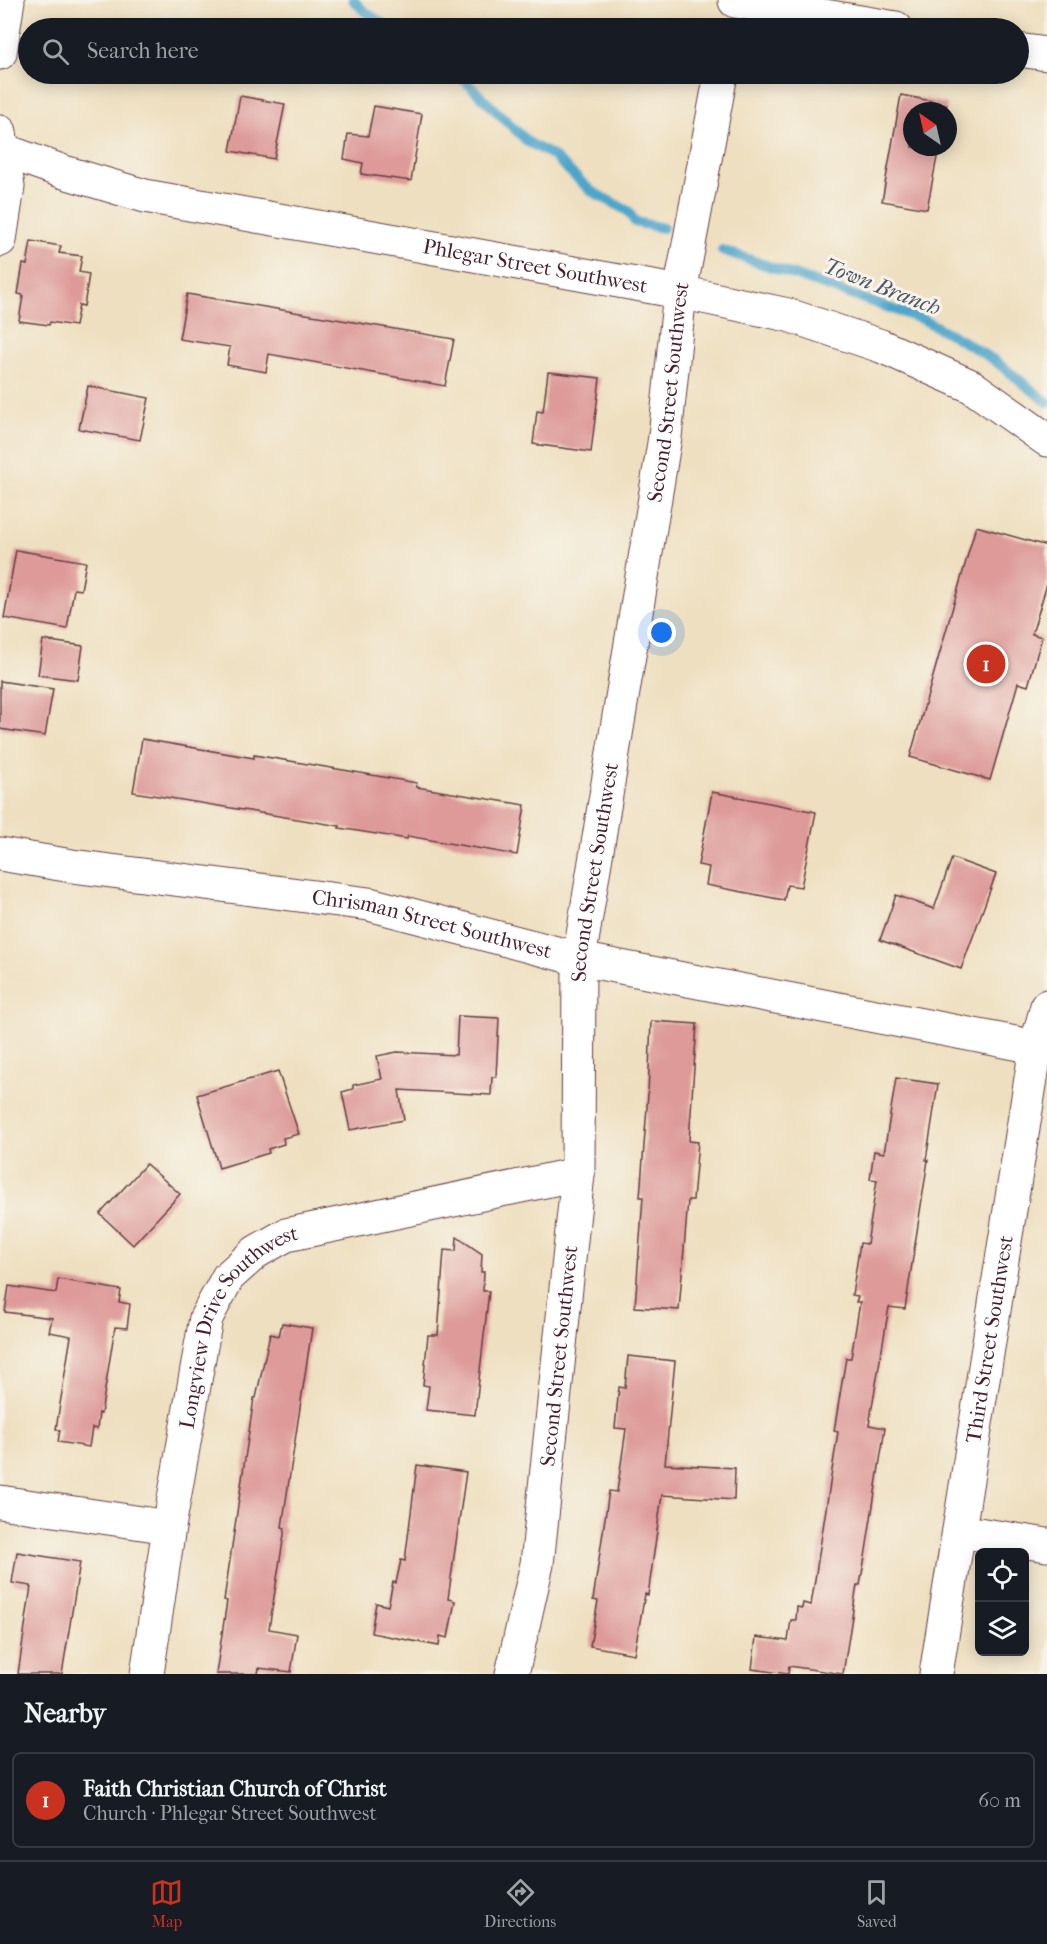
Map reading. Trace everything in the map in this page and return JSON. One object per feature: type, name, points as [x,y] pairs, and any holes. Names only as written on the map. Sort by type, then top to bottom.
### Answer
[{"type":"street","points":[[0,52],[8,0]]},
{"type":"street","points":[[732,18],[735,0],[838,18]]},
{"type":"street","points":[[1029,52],[1047,54]]},
{"type":"street","name":"Second Street Southwest","points":[[512,1674],[537,1564],[578,1174],[579,959],[665,437],[680,292],[719,84]]},
{"type":"street","points":[[0,240],[8,187],[1,144]]},
{"type":"street","name":"Phlegar Street Southwest","points":[[1,144],[63,172],[145,196],[680,292],[788,315],[881,346],[971,386],[1047,440]]},
{"type":"street","name":"Chrisman Street Southwest","points":[[0,854],[72,866],[369,904],[579,959],[1036,1047]]},
{"type":"street","name":"Third Street Southwest","points":[[936,1674],[1036,1047],[1047,1006]]},
{"type":"street","name":"Longview Drive Southwest","points":[[147,1674],[169,1527],[206,1318],[228,1277],[256,1252],[286,1235],[578,1174]]},
{"type":"street","points":[[0,1502],[169,1527]]},
{"type":"street","points":[[959,1531],[1047,1545]]},
{"type":"building","points":[[901,95],[937,102],[903,102],[903,156],[937,156],[927,209],[882,201]]},
{"type":"building","points":[[240,96],[285,104],[274,159],[230,151]]},
{"type":"building","points":[[374,106],[422,114],[411,181],[361,174],[363,163],[344,159],[348,134],[368,136]]},
{"type":"building","points":[[31,241],[61,246],[59,253],[82,256],[79,272],[89,274],[84,306],[79,305],[75,326],[19,321],[23,295],[18,294],[23,264],[27,265]]},
{"type":"building","points":[[187,294],[454,339],[445,386],[269,354],[266,372],[227,365],[230,347],[179,339]]},
{"type":"building","points":[[548,372],[600,378],[591,452],[533,444],[537,411],[543,412]]},
{"type":"building","points":[[88,386],[149,398],[140,440],[79,429]]},
{"type":"building","points":[[976,526],[1047,546],[1047,584],[1032,634],[1042,637],[1028,686],[1018,683],[990,780],[910,757]]},
{"type":"building","points":[[16,550],[86,562],[81,590],[74,589],[67,629],[4,618]]},
{"type":"building","points":[[43,640],[83,646],[78,680],[38,675]]},
{"type":"building","points":[[0,681],[53,689],[45,736],[0,729]]},
{"type":"building","points":[[142,739],[349,771],[417,783],[416,787],[525,805],[517,855],[408,836],[407,839],[339,828],[340,826],[133,792]]},
{"type":"building","points":[[712,792],[816,812],[801,887],[787,885],[784,900],[706,885],[709,867],[698,865]]},
{"type":"building","points":[[952,858],[996,874],[961,969],[880,940],[896,895],[934,909]]},
{"type":"building","points":[[458,1016],[499,1018],[496,1077],[492,1077],[491,1095],[399,1090],[404,1120],[350,1130],[342,1092],[353,1089],[353,1085],[382,1079],[377,1056],[397,1052],[456,1055]]},
{"type":"building","points":[[651,1021],[697,1024],[689,1141],[698,1142],[693,1200],[688,1200],[679,1310],[635,1307],[643,1197],[640,1197]]},
{"type":"building","points":[[278,1071],[299,1134],[283,1138],[284,1144],[268,1149],[269,1153],[219,1168],[197,1095]]},
{"type":"building","points":[[896,1078],[938,1084],[905,1309],[889,1307],[869,1425],[885,1428],[865,1557],[860,1585],[857,1585],[843,1674],[789,1666],[788,1674],[752,1669],[756,1637],[788,1641],[791,1620],[796,1620],[797,1607],[802,1608],[803,1603],[811,1605],[838,1432],[834,1431],[846,1358],[851,1358],[860,1302],[856,1302],[858,1296],[852,1295],[860,1243],[867,1244],[877,1180],[870,1179],[874,1151],[884,1153]]},
{"type":"building","points":[[146,1164],[180,1194],[133,1245],[100,1214]]},
{"type":"building","points":[[457,1237],[482,1254],[483,1291],[489,1291],[475,1415],[426,1410],[429,1386],[423,1385],[428,1335],[438,1335],[444,1250],[456,1251]]},
{"type":"building","points":[[58,1279],[121,1290],[119,1302],[130,1304],[127,1328],[115,1327],[101,1414],[99,1413],[97,1429],[92,1428],[89,1447],[58,1442],[60,1430],[56,1429],[71,1336],[49,1332],[52,1318],[5,1312],[9,1286],[56,1293]]},
{"type":"building","points":[[282,1323],[312,1328],[269,1629],[297,1634],[291,1672],[259,1668],[258,1674],[216,1674],[227,1601],[224,1600],[254,1398],[256,1398],[270,1334],[279,1336]]},
{"type":"building","points":[[628,1356],[675,1361],[665,1464],[735,1468],[734,1500],[662,1495],[648,1595],[645,1594],[634,1654],[590,1646],[598,1601],[593,1600],[609,1491],[617,1492],[626,1429],[615,1428],[619,1387],[625,1388]]},
{"type":"building","points":[[417,1465],[466,1472],[448,1599],[455,1601],[448,1638],[440,1636],[439,1646],[371,1633],[376,1603],[388,1606],[401,1560],[405,1561]]},
{"type":"building","points":[[17,1552],[80,1562],[62,1674],[18,1674],[31,1586],[12,1583]]},
{"type":"waterway","name":"Town Branch","points":[[353,0],[374,18]]},
{"type":"waterway","name":"Town Branch","points":[[468,84],[528,142],[553,156],[591,191],[628,211],[635,222],[663,228]]},
{"type":"waterway","name":"Town Branch","points":[[722,250],[924,320],[994,360],[1047,402]]},
{"type":"place","name":"Faith Christian Church of Christ","points":[[986,664]]}]
